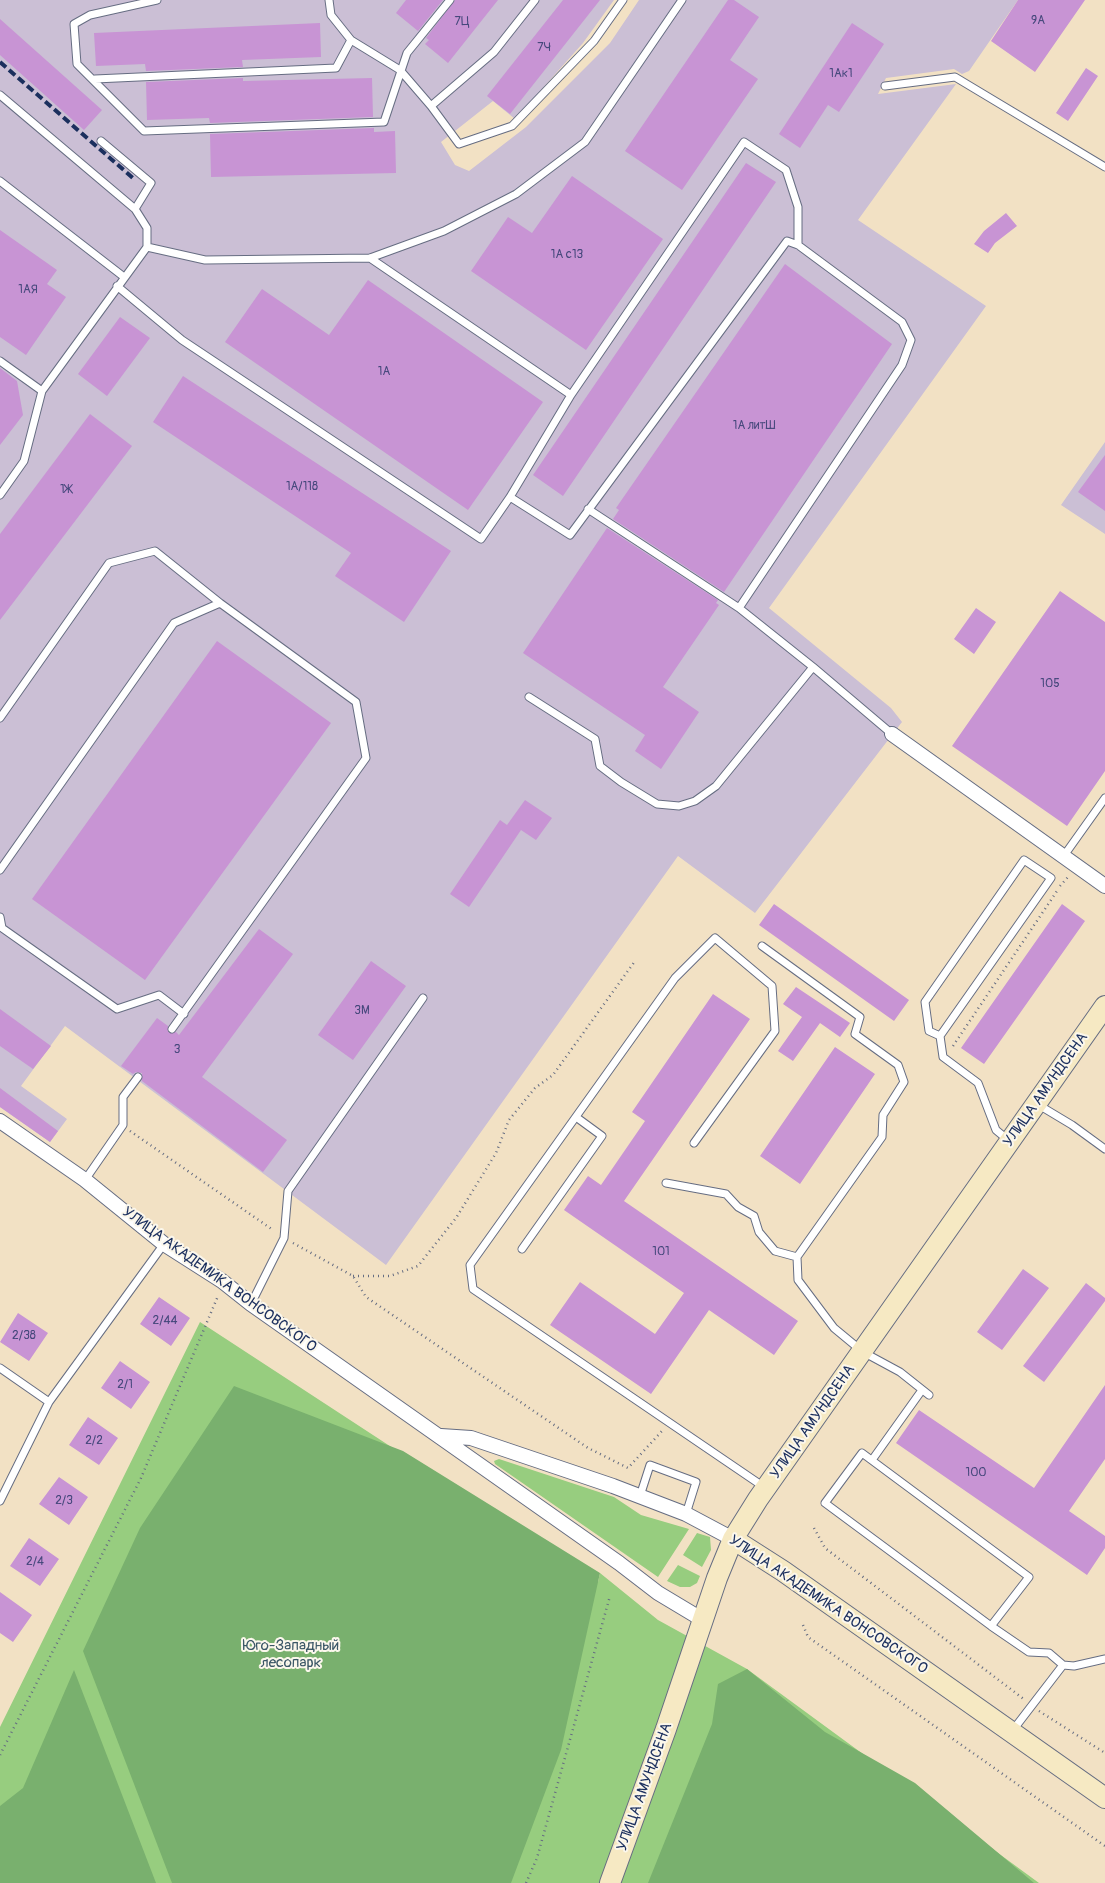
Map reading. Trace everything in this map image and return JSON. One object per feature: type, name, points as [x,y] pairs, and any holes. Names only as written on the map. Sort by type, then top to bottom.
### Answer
[{"type":"main road","name":"УЛИЦА АМУНДСЕНА","points":[[610,1883],[666,1729],[717,1578],[733,1539],[766,1488],[1105,1006]]},
{"type":"main road","name":"УЛИЦА АКАДЕМИКА ВОНСОВСКОГО","points":[[733,1539],[783,1571],[1105,1798]]},
{"type":"street","points":[[892,734],[1105,886]]},
{"type":"street","name":"УЛИЦА АКАДЕМИКА ВОНСОВСКОГО","points":[[0,1121],[85,1180],[164,1244],[222,1281],[251,1304],[620,1563],[658,1593],[703,1620]]},
{"type":"street","name":"УЛИЦА АКАДЕМИКА ВОНСОВСКОГО","points":[[440,1436],[471,1438],[640,1496],[686,1514],[733,1539]]},
{"type":"lane","points":[[157,0],[90,15],[74,24],[77,64],[95,79],[144,131],[384,122],[407,53],[450,0]]},
{"type":"lane","points":[[329,0],[331,15],[352,40],[400,70],[431,106],[459,144],[512,126],[594,41],[623,0]]},
{"type":"lane","points":[[431,106],[494,52],[535,0]]},
{"type":"lane","points":[[147,246],[205,260],[370,258],[444,231],[516,194],[585,142],[682,0]]},
{"type":"lane","points":[[95,79],[336,68],[352,40]]},
{"type":"lane","points":[[885,86],[955,77],[1105,168]]},
{"type":"lane","points":[[0,95],[135,209],[147,228],[147,246],[42,392],[24,461],[0,495]]},
{"type":"lane","points":[[100,141],[151,183],[135,209]]},
{"type":"lane","points":[[117,286],[182,340],[481,539],[510,497],[571,395],[744,142],[786,170],[798,207],[798,246]]},
{"type":"lane","points":[[0,181],[124,277]]},
{"type":"lane","points":[[510,497],[570,535],[787,241],[798,246],[902,322],[911,340],[902,366],[739,608]]},
{"type":"lane","points":[[370,258],[571,395]]},
{"type":"lane","points":[[0,361],[42,392]]},
{"type":"lane","points":[[588,510],[739,608],[814,667],[892,734]]},
{"type":"lane","points":[[0,718],[108,563],[155,551],[220,603],[356,702],[366,758],[172,1029]]},
{"type":"lane","points":[[0,870],[174,623],[220,603]]},
{"type":"lane","points":[[529,696],[595,739],[600,766],[621,782],[657,804],[679,806],[695,801],[716,786],[814,667]]},
{"type":"lane","points":[[1063,857],[1105,798]]},
{"type":"lane","points":[[940,1036],[929,1031],[925,1002],[1024,860],[1051,878],[940,1036],[942,1057],[978,1083],[996,1130],[1010,1142]]},
{"type":"lane","points":[[0,917],[2,928],[116,1009],[159,994],[184,1014]]},
{"type":"lane","points":[[694,1143],[775,1031],[772,986],[715,938],[675,978],[470,1265],[472,1289],[766,1488]]},
{"type":"lane","points":[[762,946],[860,1017],[855,1034],[898,1065],[904,1082],[883,1115],[882,1137],[797,1257],[798,1280],[834,1328],[863,1352],[900,1372],[929,1395]]},
{"type":"lane","points":[[251,1304],[284,1238],[288,1192],[423,998]]},
{"type":"lane","points":[[85,1180],[123,1125],[122,1097],[138,1077]]},
{"type":"lane","points":[[1037,1104],[1072,1125],[1105,1149]]},
{"type":"lane","points":[[522,1249],[602,1136],[576,1117]]},
{"type":"lane","points":[[666,1183],[726,1194],[738,1207],[754,1216],[759,1232],[775,1251],[797,1257]]},
{"type":"lane","points":[[0,1501],[49,1402],[164,1244]]},
{"type":"lane","points":[[0,1368],[49,1402]]},
{"type":"lane","points":[[872,1460],[922,1390]]},
{"type":"lane","points":[[991,1626],[1029,1576],[862,1453],[825,1503],[991,1626],[1029,1652],[1049,1653],[1063,1664],[1074,1666],[1105,1659]]},
{"type":"lane","points":[[640,1496],[650,1465],[696,1482],[686,1514]]},
{"type":"lane","points":[[1012,1732],[1063,1664]]},
{"type":"path","points":[[952,1047],[1066,877],[1075,876]]},
{"type":"path","points":[[123,1125],[284,1238],[354,1276],[390,1276],[418,1266],[461,1210],[496,1153],[510,1120],[535,1088],[553,1075],[635,961]]},
{"type":"path","points":[[354,1276],[366,1297],[588,1448],[628,1468],[669,1423]]},
{"type":"path","points":[[0,1755],[142,1478],[222,1281]]},
{"type":"path","points":[[814,1528],[826,1548],[1032,1706],[1105,1752]]},
{"type":"path","points":[[526,1883],[537,1858],[610,1596]]},
{"type":"path","points":[[804,1625],[808,1638],[1105,1846]]},
{"type":"shaded area","points":[[0,0],[614,0],[583,43],[515,119],[493,101],[441,142],[455,165],[469,171],[526,127],[610,43],[639,0],[1018,0],[969,71],[962,74],[954,69],[886,78],[878,94],[956,84],[858,220],[986,306],[769,608],[891,708],[902,722],[755,913],[678,856],[386,1265],[65,1026],[21,1086],[67,1119],[50,1142],[0,1107]]},
{"type":"shaded area","points":[[1105,442],[1105,534],[1061,505]]},
{"type":"green space","name":"Юго-Западный лесопарк","points":[[200,1322],[598,1582],[600,1573],[658,1620],[747,1669],[1039,1883],[0,1883],[0,1727]]},
{"type":"green space","points":[[234,1386],[403,1451],[600,1573],[561,1750],[511,1883],[172,1883],[83,1651],[140,1528]]},
{"type":"green space","points":[[499,1459],[614,1497],[641,1515],[689,1529],[658,1577],[495,1464],[494,1461]]},
{"type":"green space","points":[[697,1533],[710,1537],[711,1550],[702,1567],[683,1555]]},
{"type":"green space","points":[[678,1565],[700,1576],[697,1583],[690,1587],[680,1587],[667,1581]]},
{"type":"green space","points":[[747,1669],[825,1732],[915,1783],[1034,1883],[648,1883],[712,1724],[718,1684]]},
{"type":"green space","points":[[74,1670],[156,1883],[0,1883],[0,1806],[23,1788]]},
{"type":"building","points":[[406,0],[443,0],[418,31],[396,13]]},
{"type":"building","points":[[455,0],[498,0],[448,63],[425,44],[429,40],[426,38]]},
{"type":"building","points":[[563,0],[600,0],[510,114],[487,96]]},
{"type":"building","points":[[728,0],[734,0],[759,17],[730,60],[758,79],[682,190],[625,151]]},
{"type":"building","points":[[1018,0],[1085,0],[1035,72],[991,41]]},
{"type":"building","points":[[0,19],[102,110],[84,130],[0,55]]},
{"type":"building","points":[[320,23],[321,57],[242,60],[243,67],[146,71],[145,64],[96,66],[94,33]]},
{"type":"building","points":[[852,23],[884,44],[839,112],[828,105],[800,148],[779,134]]},
{"type":"building","points":[[1086,68],[1098,76],[1068,121],[1056,113]]},
{"type":"building","points":[[243,78],[243,81],[372,78],[373,117],[210,123],[209,118],[147,120],[146,82]]},
{"type":"building","points":[[374,128],[374,132],[395,131],[396,173],[211,177],[210,134]]},
{"type":"building","points":[[746,163],[776,182],[563,496],[533,475]]},
{"type":"building","points":[[572,176],[663,239],[586,350],[471,271],[508,217],[532,233]]},
{"type":"building","points":[[1006,213],[1017,226],[995,243],[988,253],[974,244],[984,231]]},
{"type":"building","points":[[0,230],[57,270],[47,284],[66,297],[26,355],[0,337]]},
{"type":"building","points":[[785,264],[892,344],[724,592],[613,519],[619,510],[616,508]]},
{"type":"building","points":[[368,280],[543,402],[468,510],[225,342],[262,289],[329,335]]},
{"type":"building","points":[[120,317],[150,338],[107,396],[78,374]]},
{"type":"building","points":[[0,368],[17,381],[23,415],[0,445]]},
{"type":"building","points":[[183,376],[451,551],[404,622],[335,576],[351,553],[153,422]]},
{"type":"building","points":[[90,414],[132,446],[0,620],[0,534]]},
{"type":"building","points":[[1105,455],[1105,511],[1078,492]]},
{"type":"building","points":[[607,528],[718,600],[716,603],[719,605],[663,687],[699,712],[661,769],[635,751],[645,735],[523,653]]},
{"type":"building","points":[[1060,591],[1105,622],[1105,771],[1067,826],[952,746]]},
{"type":"building","points":[[976,608],[996,622],[974,654],[954,639]]},
{"type":"building","points":[[217,641],[331,723],[145,980],[32,899]]},
{"type":"building","points":[[525,800],[552,818],[536,840],[521,830],[469,907],[450,894],[500,820],[507,825]]},
{"type":"building","points":[[774,904],[909,1000],[894,1021],[759,925]]},
{"type":"building","points":[[1062,904],[1085,921],[984,1064],[961,1048]]},
{"type":"building","points":[[259,929],[293,954],[202,1077],[287,1140],[263,1172],[142,1081],[142,1073],[136,1072],[133,1074],[121,1066],[157,1018],[168,1026],[169,1033],[176,1032],[179,1035]]},
{"type":"building","points":[[371,961],[406,986],[353,1060],[318,1035]]},
{"type":"building","points":[[796,987],[850,1023],[840,1037],[820,1023],[793,1061],[778,1051],[802,1017],[783,1004]]},
{"type":"building","points":[[713,994],[750,1019],[624,1201],[798,1321],[774,1355],[709,1310],[651,1394],[550,1325],[580,1282],[655,1334],[684,1293],[564,1210],[588,1176],[601,1185],[645,1121],[632,1112]]},
{"type":"building","points":[[0,1009],[51,1046],[33,1069],[0,1046]]},
{"type":"building","points":[[835,1047],[875,1074],[800,1184],[760,1156]]},
{"type":"building","points":[[0,1088],[58,1131],[50,1142],[0,1107]]},
{"type":"building","points":[[1023,1269],[1049,1288],[1002,1350],[977,1332]]},
{"type":"building","points":[[1086,1283],[1105,1298],[1105,1301],[1044,1382],[1023,1366]]},
{"type":"building","points":[[159,1297],[190,1318],[171,1346],[140,1324]]},
{"type":"building","points":[[18,1313],[48,1333],[29,1361],[0,1342]]},
{"type":"building","points":[[120,1361],[150,1382],[131,1409],[101,1388]]},
{"type":"building","points":[[1105,1385],[1105,1459],[1069,1511],[1105,1536],[1105,1548],[1087,1575],[896,1443],[919,1410],[1034,1488]]},
{"type":"building","points":[[88,1417],[118,1438],[99,1465],[69,1445]]},
{"type":"building","points":[[59,1477],[88,1497],[69,1525],[39,1504]]},
{"type":"building","points":[[29,1538],[59,1559],[40,1586],[10,1566]]},
{"type":"building","points":[[0,1592],[32,1615],[13,1642],[0,1633]]},
{"type":"railway","points":[[0,62],[134,179]]}]
